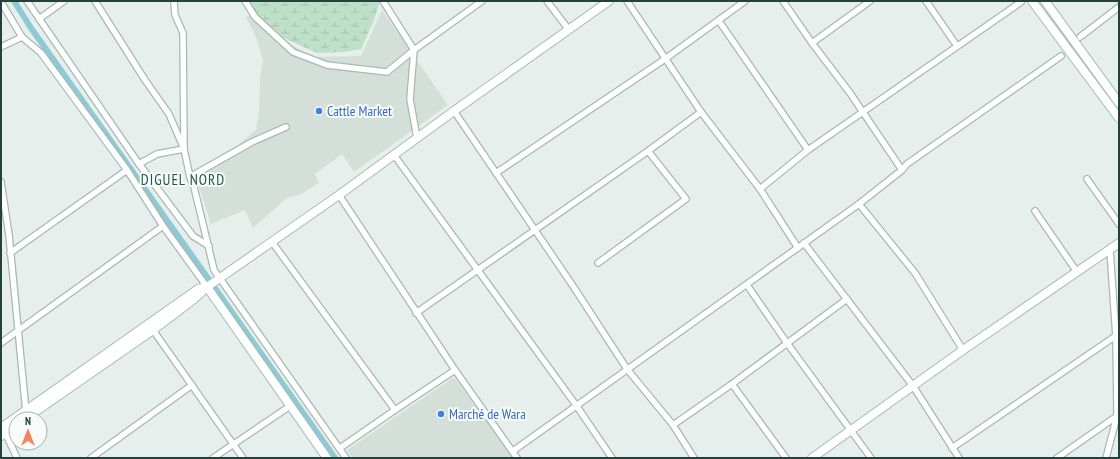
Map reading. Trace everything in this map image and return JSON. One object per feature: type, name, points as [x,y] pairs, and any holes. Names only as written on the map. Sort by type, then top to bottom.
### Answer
[{"type":"street","points":[[27,1],[139,164],[193,236],[208,246]]},
{"type":"street","points":[[39,19],[64,1]]},
{"type":"street","points":[[94,1],[169,114],[184,149],[214,270],[213,282],[290,406],[327,458]]},
{"type":"street","points":[[174,1],[175,15],[183,33],[184,149]]},
{"type":"street","points":[[246,1],[255,17],[293,52],[327,65],[387,72],[414,50],[482,1]]},
{"type":"street","points":[[548,1],[569,30]]},
{"type":"street","points":[[33,411],[153,330],[198,296],[213,282],[339,195],[609,1]]},
{"type":"street","points":[[627,1],[701,112],[760,189],[798,248]]},
{"type":"street","points":[[496,173],[665,59],[745,1]]},
{"type":"street","points":[[783,1],[863,112],[902,170]]},
{"type":"street","points":[[812,43],[870,1]]},
{"type":"street","points":[[926,1],[957,46]]},
{"type":"street","points":[[1032,1],[1119,118]]},
{"type":"street","points":[[1045,1],[1119,103]]},
{"type":"street","points":[[1,2],[22,37],[41,53],[127,170],[163,226],[213,282],[340,448],[346,458]]},
{"type":"street","points":[[383,2],[414,50],[410,99],[417,138]]},
{"type":"street","points":[[760,189],[808,150],[1021,2]]},
{"type":"street","points":[[1080,37],[1119,7]]},
{"type":"street","points":[[719,21],[808,150]]},
{"type":"street","points":[[1,47],[22,37]]},
{"type":"street","points":[[512,451],[859,204],[902,170],[907,164],[1062,56]]},
{"type":"street","points":[[454,111],[627,368],[672,425],[694,458]]},
{"type":"street","points":[[416,313],[478,271],[701,112]]},
{"type":"street","points":[[190,177],[252,142],[286,126]]},
{"type":"street","points":[[139,164],[157,154],[184,149]]},
{"type":"street","points":[[598,263],[686,199],[648,151]]},
{"type":"street","points":[[394,155],[576,405],[612,458]]},
{"type":"street","points":[[10,253],[127,170]]},
{"type":"street","points":[[1087,179],[1119,224]]},
{"type":"street","points":[[1,182],[9,235],[26,411]]},
{"type":"street","points":[[339,195],[416,313],[517,458]]},
{"type":"street","points":[[859,204],[915,273],[963,350]]},
{"type":"street","points":[[1035,211],[1077,272]]},
{"type":"street","points":[[1,343],[163,226]]},
{"type":"street","points":[[1,236],[9,235]]},
{"type":"street","points":[[272,242],[395,410]]},
{"type":"street","points":[[804,243],[913,386],[958,458]]},
{"type":"street","points":[[812,458],[852,431],[963,350],[1119,243]]},
{"type":"street","points":[[1106,458],[1118,416],[1117,335],[1110,250]]},
{"type":"street","points":[[33,411],[198,289],[213,282]]},
{"type":"street","points":[[746,285],[871,458]]},
{"type":"street","points":[[672,425],[732,384],[847,299]]},
{"type":"street","points":[[153,330],[243,458]]},
{"type":"street","points":[[952,448],[1117,335]]},
{"type":"street","points":[[340,448],[456,370]]},
{"type":"street","points":[[732,384],[786,458]]},
{"type":"street","points":[[91,458],[192,385]]},
{"type":"street","points":[[213,458],[290,406]]},
{"type":"street","points":[[1057,458],[1118,416]]},
{"type":"street","points":[[2,431],[18,458]]},
{"type":"shaded area","points":[[382,10],[448,105],[354,172],[342,154],[315,174],[319,183],[299,195],[287,198],[253,228],[245,210],[211,224],[194,171],[239,144],[256,130],[263,60],[257,40],[246,17],[256,12],[280,38],[312,57],[361,56]]},
{"type":"shaded area","name":"Marché de Wara","points":[[454,377],[513,458],[352,458],[347,450]]},
{"type":"green space","points":[[247,1],[380,1],[374,20],[361,49],[344,52],[317,53],[284,38],[259,16]]},
{"type":"waterway","points":[[14,1],[31,28],[335,458]]},
{"type":"place","name":"Cattle Market","points":[[319,111]]},
{"type":"place","name":"Marché de Wara","points":[[441,414]]},
{"type":"district","name":"DIGUEL NORD","points":[[183,180]]}]
